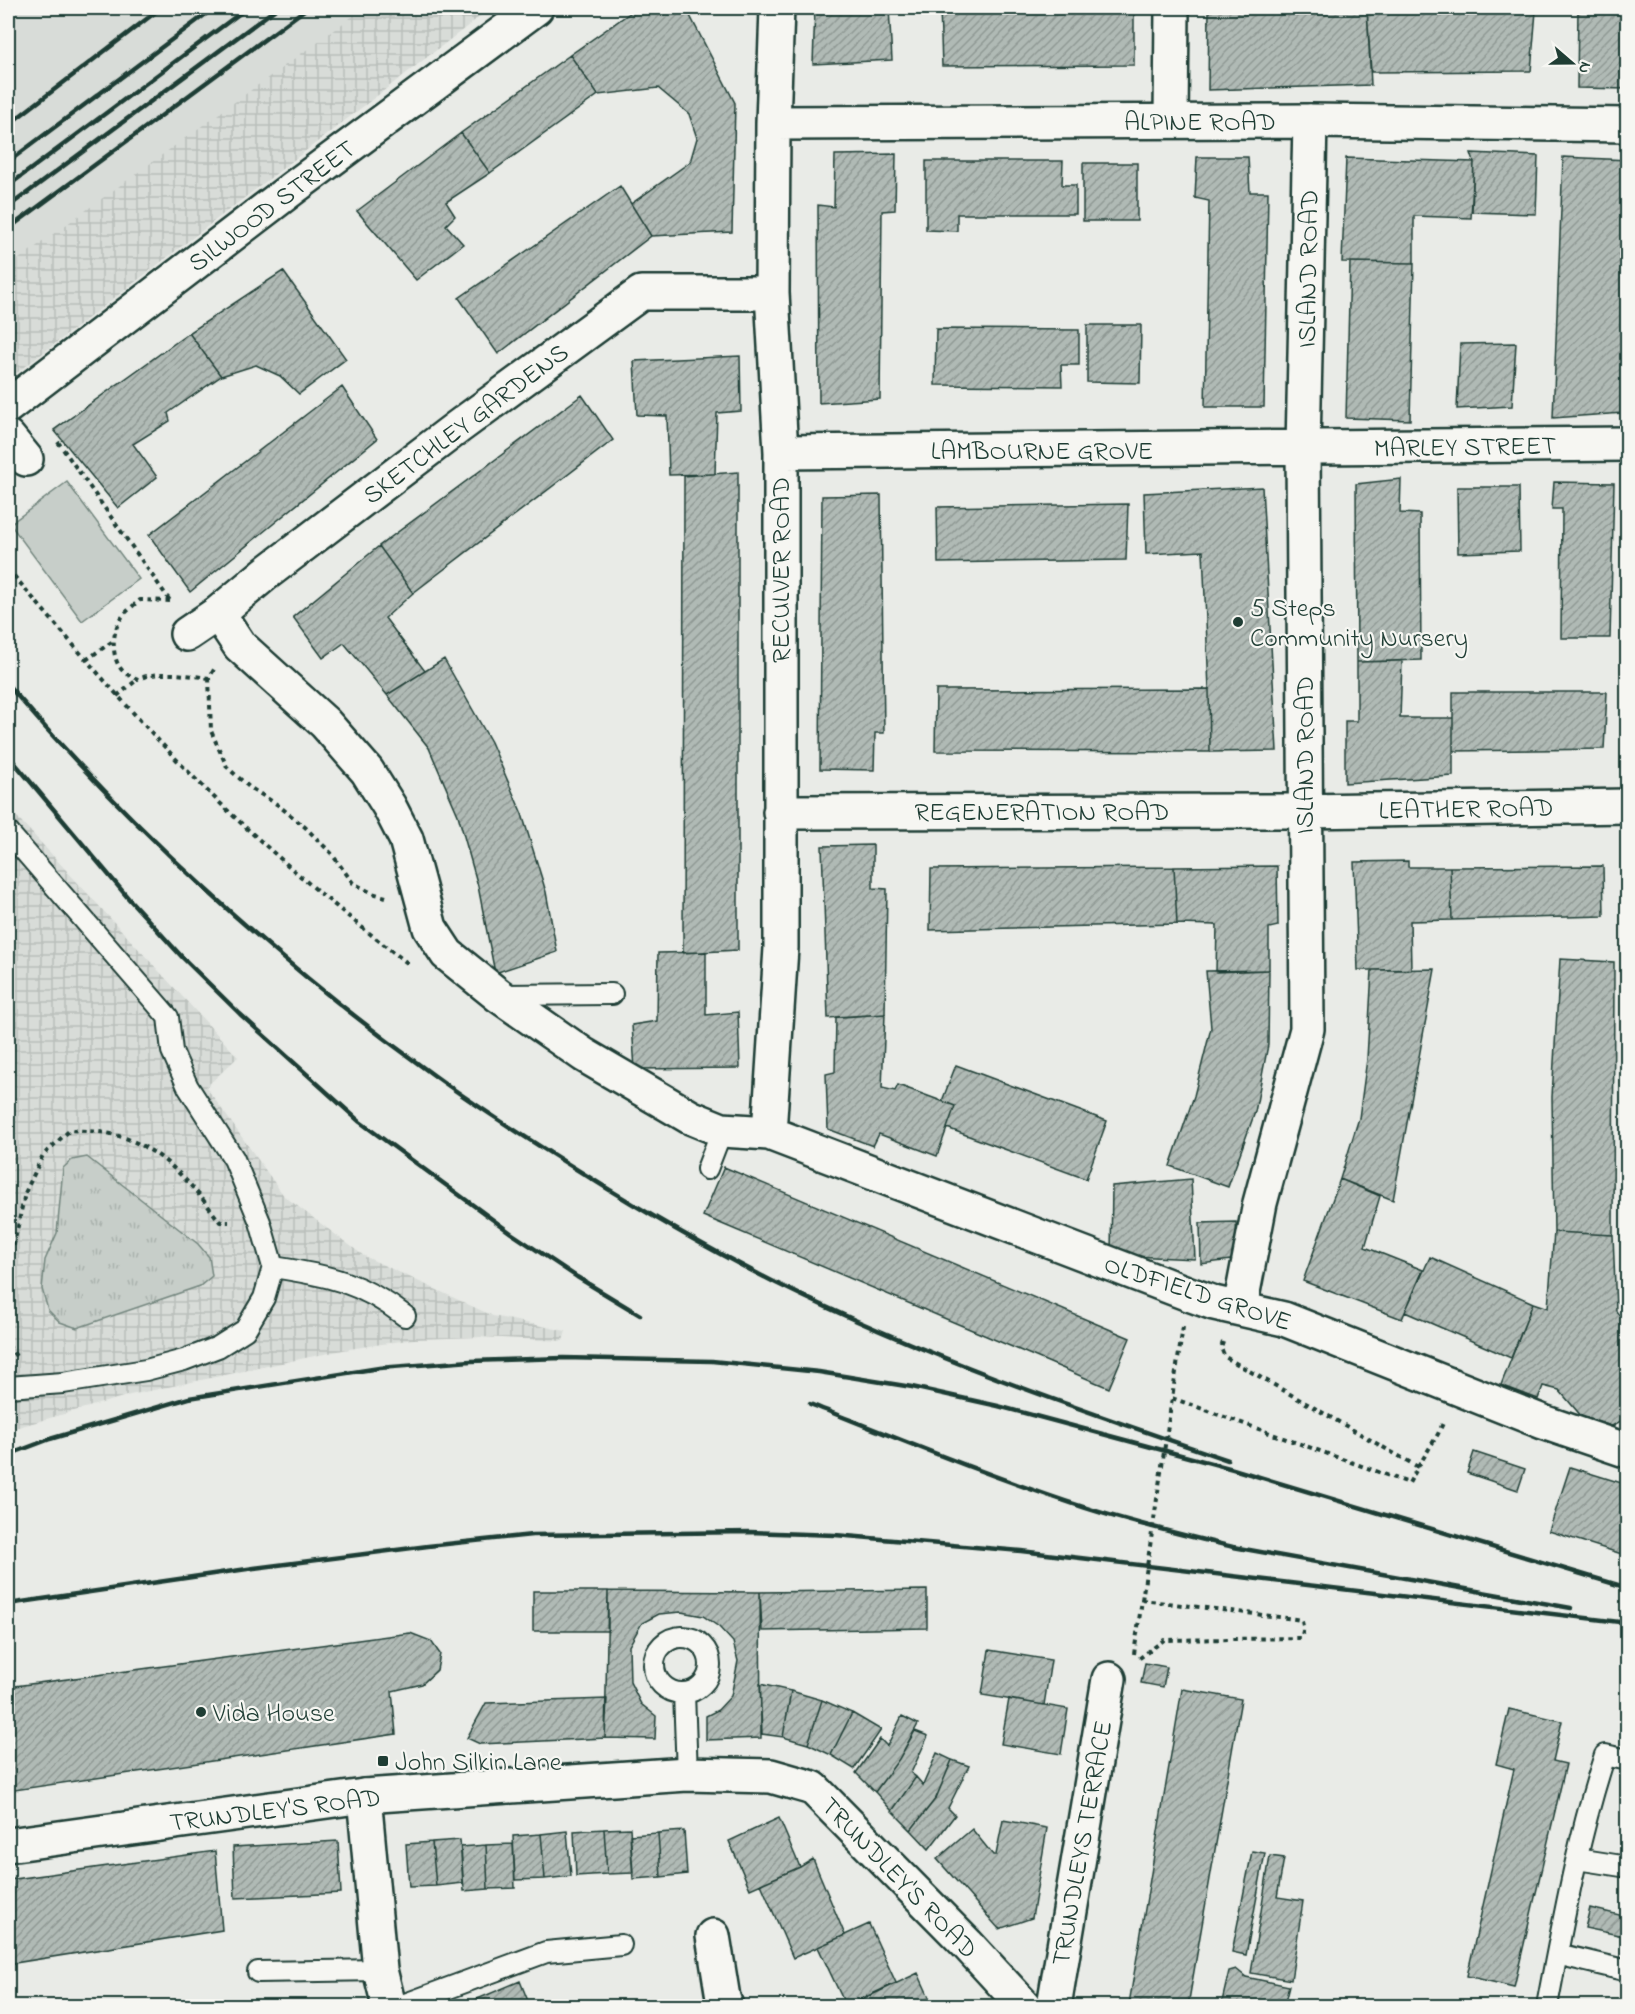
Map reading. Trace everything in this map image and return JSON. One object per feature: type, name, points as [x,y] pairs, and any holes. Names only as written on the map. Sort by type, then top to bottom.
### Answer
[{"type":"street","name":"SILWOOD STREET","points":[[8,406],[293,188],[536,8]]},
{"type":"street","name":"RECULVER ROAD","points":[[769,1133],[781,948],[781,452],[772,293],[773,123],[777,8]]},
{"type":"street","points":[[1171,121],[1172,8]]},
{"type":"street","name":"ALPINE ROAD","points":[[773,123],[1171,121],[1628,125]]},
{"type":"street","name":"ISLAND ROAD","points":[[1237,1308],[1243,1292],[1260,1203],[1306,1029],[1303,448],[1310,122]]},
{"type":"street","name":"SKETCHLEY GARDENS","points":[[201,625],[421,455],[641,293],[772,293]]},
{"type":"street","name":"MARLEY STREET","points":[[1303,448],[1628,444]]},
{"type":"street","name":"LAMBOURNE GROVE","points":[[781,452],[1303,448]]},
{"type":"street","name":"OLDFIELD GROVE","points":[[201,625],[240,646],[325,723],[367,771],[406,839],[430,928],[447,954],[498,995],[584,1055],[690,1117],[722,1130],[769,1133],[1189,1294],[1284,1320],[1543,1422],[1628,1451]]},
{"type":"street","name":"LEATHER ROAD","points":[[1304,811],[1628,806]]},
{"type":"street","name":"REGENERATION ROAD","points":[[780,812],[1304,811]]},
{"type":"street","name":"TRUNDLEYS TERRACE","points":[[1054,2007],[1108,1679]]},
{"type":"street","name":"TRUNDLEY'S ROAD","points":[[8,1845],[364,1796],[687,1774],[771,1776],[813,1788],[967,1944],[1024,2007]]},
{"type":"street","points":[[364,1796],[380,1970],[389,2007]]},
{"type":"street","points":[[713,1936],[726,2007]]},
{"type":"lane","points":[[8,832],[168,1017],[172,1051],[189,1087],[234,1159],[260,1222],[273,1267],[264,1298],[245,1330],[218,1347],[146,1370],[63,1383],[8,1387]]},
{"type":"lane","points":[[498,995],[612,994]]},
{"type":"lane","points":[[707,1168],[722,1130]]},
{"type":"lane","points":[[273,1267],[302,1271],[345,1282],[380,1297],[405,1316]]},
{"type":"lane","points":[[684,1693],[687,1774]]},
{"type":"lane","points":[[1547,2007],[1594,1788],[1605,1755],[1628,1760]]},
{"type":"lane","points":[[1577,1860],[1628,1867]]},
{"type":"lane","points":[[400,2007],[546,1952],[621,1945]]},
{"type":"lane","points":[[1557,1954],[1628,1971]]},
{"type":"lane","points":[[258,1972],[380,1970]]},
{"type":"path","points":[[57,440],[170,601],[201,625]]},
{"type":"path","points":[[8,569],[117,696],[179,762],[269,848],[412,967]]},
{"type":"path","points":[[86,660],[114,640]]},
{"type":"path","points":[[209,678],[211,731],[227,767],[249,787],[305,827],[331,853],[353,883],[372,893],[401,900],[422,898]]},
{"type":"path","points":[[117,696],[138,679]]},
{"type":"path","points":[[8,1272],[25,1194],[43,1155],[70,1130],[111,1134],[143,1145],[174,1168],[201,1196],[220,1222],[260,1222]]},
{"type":"path","points":[[1134,1650],[1184,1318]]},
{"type":"path","points":[[1225,1357],[1418,1467]]},
{"type":"path","points":[[1172,1398],[1409,1483],[1438,1434]]},
{"type":"path","points":[[1142,1600],[1295,1619],[1303,1623],[1300,1638],[1164,1640]]},
{"type":"shaded area","points":[[8,8],[489,8],[8,377]]},
{"type":"shaded area","points":[[364,8],[491,8],[8,380],[8,267]]},
{"type":"shaded area","points":[[8,807],[238,1057],[206,1087],[284,1196],[364,1256],[493,1316],[566,1331],[563,1341],[481,1337],[414,1339],[343,1350],[130,1395],[8,1430]]},
{"type":"green space","points":[[67,482],[139,579],[82,621],[10,524]]},
{"type":"green space","points":[[87,1157],[198,1244],[209,1257],[212,1276],[200,1286],[77,1328],[60,1322],[48,1310],[42,1289],[45,1260],[57,1233],[63,1168],[72,1160]]},
{"type":"building","points":[[637,8],[686,8],[735,103],[732,232],[651,236],[631,204],[690,162],[697,138],[689,114],[658,88],[598,95],[570,55]]},
{"type":"building","points":[[815,8],[889,8],[892,60],[813,64]]},
{"type":"building","points":[[940,8],[1134,8],[1134,65],[942,66]]},
{"type":"building","points":[[1209,8],[1367,8],[1371,85],[1208,90]]},
{"type":"building","points":[[1367,8],[1536,11],[1531,71],[1371,72]]},
{"type":"building","points":[[1578,8],[1628,8],[1628,89],[1577,88]]},
{"type":"building","points":[[570,55],[598,95],[490,173],[461,133]]},
{"type":"building","points":[[461,133],[490,173],[446,202],[455,216],[446,225],[463,244],[416,280],[357,211]]},
{"type":"building","points":[[1471,153],[1538,156],[1536,214],[1472,212],[1474,162]]},
{"type":"building","points":[[896,154],[895,210],[882,211],[880,399],[819,403],[818,205],[834,207],[835,155]]},
{"type":"building","points":[[1197,157],[1248,157],[1250,192],[1268,192],[1264,407],[1205,407],[1209,201],[1195,198]]},
{"type":"building","points":[[1563,157],[1628,160],[1628,324],[1623,413],[1553,418]]},
{"type":"building","points":[[1346,158],[1474,162],[1471,218],[1414,216],[1414,263],[1342,262]]},
{"type":"building","points":[[926,161],[1063,161],[1062,185],[1076,185],[1076,214],[957,214],[957,231],[926,230]]},
{"type":"building","points":[[1083,163],[1137,163],[1137,221],[1083,221]]},
{"type":"building","points":[[620,186],[651,236],[498,354],[459,298]]},
{"type":"building","points":[[1350,262],[1414,263],[1410,420],[1346,418]]},
{"type":"building","points":[[283,271],[346,359],[299,394],[280,376],[256,365],[221,376],[189,333]]},
{"type":"building","points":[[1087,325],[1141,325],[1140,383],[1087,382]]},
{"type":"building","points":[[936,329],[1079,330],[1079,365],[1061,365],[1062,386],[935,385]]},
{"type":"building","points":[[189,333],[221,376],[168,413],[170,421],[133,444],[157,477],[118,508],[54,430]]},
{"type":"building","points":[[1516,343],[1512,406],[1457,409],[1460,344]]},
{"type":"building","points":[[740,356],[741,411],[717,413],[715,474],[669,475],[667,416],[637,415],[634,361]]},
{"type":"building","points":[[342,387],[377,439],[190,592],[149,535]]},
{"type":"building","points":[[582,395],[613,440],[413,593],[379,546]]},
{"type":"building","points":[[738,472],[738,950],[683,953],[684,476]]},
{"type":"building","points":[[1401,479],[1400,513],[1420,514],[1421,660],[1357,662],[1356,484]]},
{"type":"building","points":[[1554,482],[1614,483],[1610,638],[1561,638],[1562,509],[1552,509]]},
{"type":"building","name":"5 Steps Community Nursery","points":[[1262,487],[1277,751],[1210,752],[1203,551],[1146,554],[1144,493]]},
{"type":"building","points":[[1457,487],[1519,487],[1520,551],[1458,553]]},
{"type":"building","points":[[881,495],[884,733],[875,733],[874,770],[820,769],[822,496]]},
{"type":"building","points":[[1128,504],[1126,560],[938,563],[937,507]]},
{"type":"building","points":[[379,546],[413,593],[385,618],[425,671],[387,695],[344,643],[323,658],[293,617]]},
{"type":"building","points":[[444,659],[491,742],[522,814],[546,892],[557,952],[495,973],[478,886],[458,815],[429,748],[387,695]]},
{"type":"building","points":[[1402,661],[1400,718],[1453,718],[1453,776],[1345,783],[1345,721],[1357,721],[1357,662]]},
{"type":"building","points":[[1209,689],[1210,752],[935,751],[936,690]]},
{"type":"building","points":[[1453,692],[1607,692],[1604,749],[1453,751]]},
{"type":"building","points":[[873,845],[873,888],[887,889],[885,1014],[828,1018],[822,846]]},
{"type":"building","points":[[1408,861],[1408,867],[1450,867],[1452,920],[1410,921],[1411,970],[1358,970],[1354,862]]},
{"type":"building","points":[[1277,866],[1278,926],[1269,928],[1269,970],[1216,972],[1217,925],[1177,924],[1174,867]]},
{"type":"building","points":[[1603,866],[1604,916],[1452,920],[1450,867]]},
{"type":"building","points":[[1174,867],[1177,924],[930,930],[931,869]]},
{"type":"building","points":[[706,952],[706,1015],[738,1012],[740,1068],[635,1069],[632,1025],[657,1021],[658,953]]},
{"type":"building","points":[[1560,959],[1614,962],[1613,1235],[1554,1232],[1552,1097]]},
{"type":"building","points":[[1435,969],[1393,1200],[1340,1179],[1359,1118],[1367,1059],[1372,970]]},
{"type":"building","points":[[1269,970],[1268,1045],[1255,1112],[1228,1187],[1170,1166],[1194,1096],[1211,1028],[1206,971]]},
{"type":"building","points":[[885,1014],[882,1088],[895,1091],[898,1085],[955,1106],[937,1156],[879,1134],[873,1146],[828,1129],[826,1074],[835,1072],[836,1017]]},
{"type":"building","points":[[956,1065],[1107,1121],[1086,1179],[947,1128],[955,1106],[942,1101]]},
{"type":"building","points":[[724,1167],[1130,1338],[1109,1388],[703,1216]]},
{"type":"building","points":[[1191,1179],[1195,1259],[1111,1255],[1112,1186]]},
{"type":"building","points":[[1340,1179],[1380,1196],[1365,1247],[1423,1270],[1402,1319],[1303,1281]]},
{"type":"building","points":[[1236,1222],[1238,1259],[1201,1264],[1200,1223]]},
{"type":"building","points":[[1554,1232],[1613,1235],[1616,1311],[1628,1327],[1628,1417],[1612,1426],[1583,1418],[1559,1390],[1543,1386],[1538,1399],[1501,1385],[1533,1303],[1548,1308]]},
{"type":"building","points":[[1430,1257],[1533,1303],[1511,1358],[1405,1312]]},
{"type":"building","points":[[1474,1452],[1525,1469],[1518,1490],[1467,1473]]},
{"type":"building","points":[[1570,1467],[1628,1485],[1628,1556],[1549,1531]]},
{"type":"building","points":[[927,1590],[927,1628],[762,1631],[760,1592]]},
{"type":"building","points":[[533,1591],[608,1591],[608,1631],[533,1631]]},
{"type":"building","points":[[608,1591],[760,1592],[761,1738],[706,1740],[706,1716],[718,1710],[731,1696],[738,1661],[733,1642],[719,1627],[703,1616],[681,1612],[659,1614],[642,1623],[629,1646],[630,1682],[641,1704],[656,1716],[655,1739],[605,1738]]},
{"type":"building","name":"Vida House","points":[[410,1633],[431,1641],[440,1654],[437,1670],[422,1684],[392,1691],[396,1734],[8,1791],[8,1687]]},
{"type":"building","points":[[989,1650],[1051,1660],[1044,1705],[982,1695]]},
{"type":"building","points":[[1145,1663],[1167,1667],[1163,1687],[1141,1683]]},
{"type":"building","points":[[760,1684],[791,1691],[783,1737],[762,1734]]},
{"type":"building","points":[[1182,1689],[1241,1699],[1188,2006],[1129,2004]]},
{"type":"building","points":[[791,1691],[822,1700],[808,1744],[783,1737]]},
{"type":"building","points":[[607,1699],[605,1738],[480,1744],[467,1738],[486,1703]]},
{"type":"building","points":[[1009,1699],[1068,1709],[1061,1754],[1001,1744]]},
{"type":"building","points":[[822,1700],[852,1713],[831,1755],[808,1744]]},
{"type":"building","points":[[1509,1709],[1562,1721],[1553,1761],[1566,1764],[1514,1987],[1467,1976],[1514,1769],[1496,1764]]},
{"type":"building","points":[[852,1713],[881,1730],[854,1769],[831,1755]]},
{"type":"building","points":[[902,1716],[918,1724],[899,1759],[875,1792],[856,1773],[880,1739],[887,1746]]},
{"type":"building","points":[[915,1731],[928,1736],[911,1773],[916,1777],[892,1811],[875,1792],[899,1759]]},
{"type":"building","points":[[937,1753],[952,1760],[936,1798],[911,1830],[892,1811],[916,1777],[923,1785]]},
{"type":"building","points":[[952,1760],[969,1766],[948,1808],[955,1815],[929,1849],[911,1830],[936,1798]]},
{"type":"building","points":[[779,1818],[800,1867],[750,1889],[729,1841]]},
{"type":"building","points":[[1003,1820],[1047,1828],[1032,1918],[999,1929],[937,1859],[972,1829],[993,1855],[996,1855]]},
{"type":"building","points":[[630,1828],[633,1873],[607,1874],[604,1829]]},
{"type":"building","points":[[604,1829],[607,1874],[576,1876],[574,1831]]},
{"type":"building","points":[[567,1831],[571,1876],[545,1879],[541,1834]]},
{"type":"building","points":[[684,1831],[687,1874],[661,1877],[658,1833]]},
{"type":"building","points":[[658,1833],[661,1877],[633,1879],[630,1835]]},
{"type":"building","points":[[541,1834],[545,1879],[515,1880],[513,1836]]},
{"type":"building","points":[[460,1840],[463,1883],[436,1886],[432,1842]]},
{"type":"building","points":[[338,1841],[341,1893],[235,1898],[233,1847]]},
{"type":"building","points":[[432,1842],[436,1886],[409,1887],[406,1844]]},
{"type":"building","points":[[513,1844],[515,1888],[488,1889],[486,1845]]},
{"type":"building","points":[[486,1845],[488,1889],[464,1891],[461,1847]]},
{"type":"building","points":[[215,1851],[222,1930],[8,1964],[8,1880]]},
{"type":"building","points":[[1252,1851],[1265,1853],[1246,1955],[1232,1952]]},
{"type":"building","points":[[1270,1856],[1284,1858],[1277,1897],[1303,1901],[1291,1980],[1251,1973]]},
{"type":"building","points":[[813,1859],[845,1935],[793,1958],[761,1884]]},
{"type":"building","points":[[1590,1908],[1628,1917],[1628,1937],[1585,1928]]},
{"type":"building","points":[[869,1924],[896,1983],[846,2006],[818,1947]]},
{"type":"building","points":[[1236,1969],[1246,1977],[1289,1986],[1284,2006],[1221,2006],[1229,1971]]},
{"type":"building","points":[[918,1973],[933,2006],[864,2006],[861,2000]]},
{"type":"building","points":[[520,1981],[530,2006],[469,2006],[468,2003]]},
{"type":"railway","points":[[8,125],[161,8]]},
{"type":"railway","points":[[8,162],[214,8]]},
{"type":"railway","points":[[8,186],[247,8]]},
{"type":"railway","points":[[8,207],[277,8]]},
{"type":"railway","points":[[8,229],[307,8]]},
{"type":"railway","points":[[8,685],[103,789],[153,839],[258,936],[368,1026],[443,1082],[523,1136],[678,1231],[776,1283],[831,1309],[886,1334],[999,1379],[1228,1460]]},
{"type":"railway","points":[[8,755],[129,899],[183,958],[240,1014],[360,1122],[511,1233],[640,1315]]},
{"type":"railway","points":[[8,1455],[50,1439],[189,1398],[379,1368],[471,1361],[563,1358],[712,1361],[819,1372],[912,1387],[998,1406],[1233,1469],[1628,1588]]},
{"type":"railway","points":[[810,1404],[1014,1483],[1139,1524],[1233,1547],[1571,1608]]},
{"type":"railway","points":[[8,1604],[254,1568],[532,1535],[750,1532],[835,1535],[1021,1551],[1628,1623]]},
{"type":"place","name":"5 Steps Community Nursery","points":[[1238,622]]},
{"type":"place","name":"Vida House","points":[[201,1712]]},
{"type":"place","name":"John Silkin Lane","points":[[383,1761]]}]
